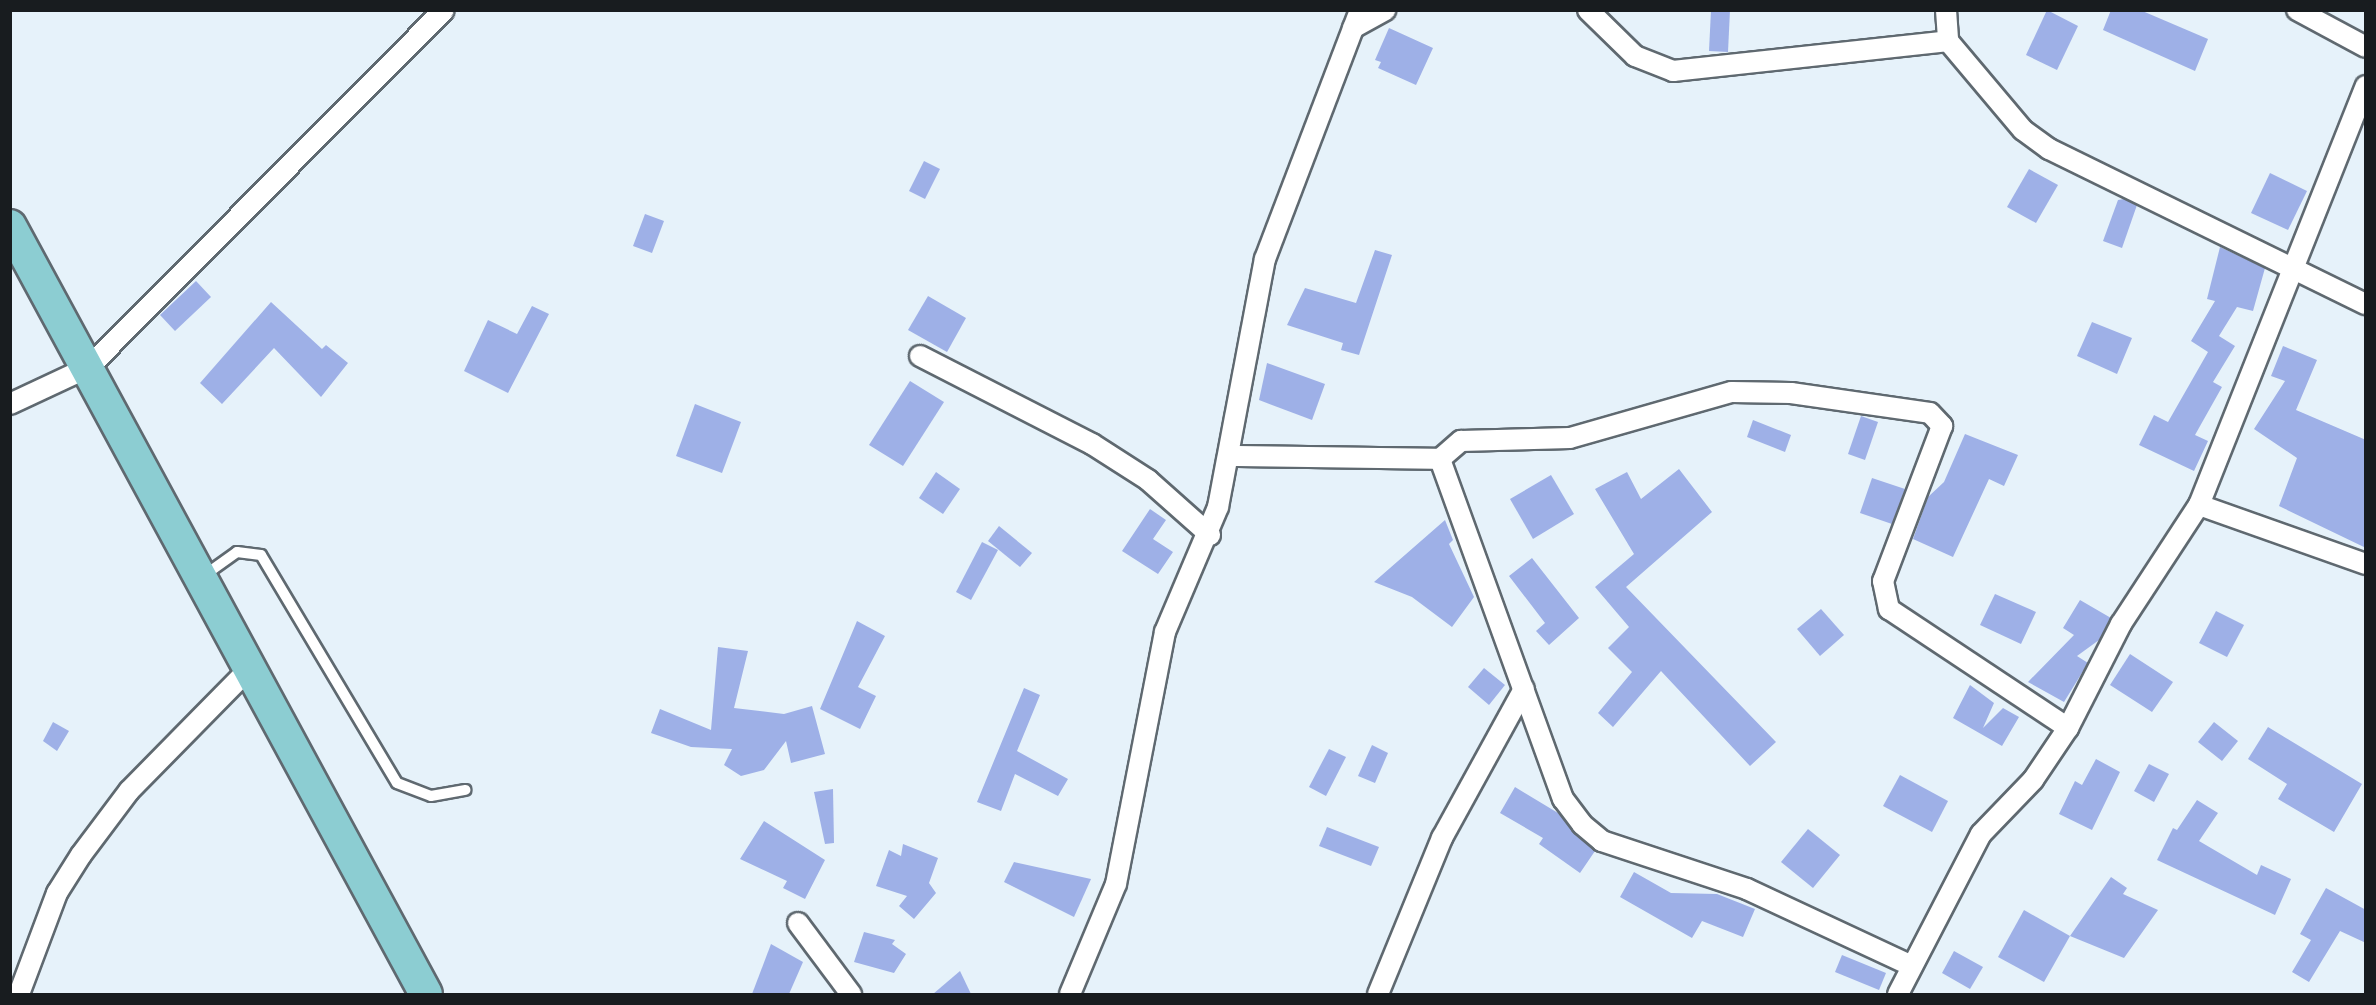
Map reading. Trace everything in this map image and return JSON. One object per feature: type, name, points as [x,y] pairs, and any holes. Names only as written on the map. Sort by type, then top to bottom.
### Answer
[{"type":"main road","points":[[10,226],[251,667],[426,994]]},
{"type":"street","points":[[10,404],[88,367],[444,10]]},
{"type":"street","points":[[1070,994],[1116,884],[1165,632],[1210,535],[1230,456],[1265,259],[1357,19],[1385,10]]},
{"type":"street","points":[[1588,10],[1635,56],[1673,71],[1948,41]]},
{"type":"street","points":[[1946,10],[1948,41],[2023,130],[2049,149],[2294,273],[2366,304]]},
{"type":"street","points":[[2297,10],[2366,47]]},
{"type":"street","points":[[1902,993],[1912,966],[1981,834],[2033,780],[2068,728],[2121,624],[2199,505],[2294,273],[2350,115],[2366,86]]},
{"type":"street","points":[[920,356],[1092,444],[1148,480],[1210,535]]},
{"type":"street","points":[[1230,456],[1440,459],[1461,441],[1570,438],[1732,392],[1791,393],[1930,413],[1942,426],[1883,581],[1886,601],[2068,728]]},
{"type":"street","points":[[1440,459],[1563,799],[1602,841],[1747,888],[1912,966]]},
{"type":"street","points":[[2199,505],[2366,564]]},
{"type":"street","points":[[19,994],[57,893],[81,855],[129,791],[251,667]]},
{"type":"street","points":[[1378,994],[1442,838],[1524,689]]},
{"type":"street","points":[[798,923],[851,994]]},
{"type":"lane","points":[[202,577],[237,552],[261,555],[397,783],[431,796],[465,790]]},
{"type":"building","points":[[1711,10],[1730,10],[1728,52],[1709,51]]},
{"type":"building","points":[[2047,10],[2078,26],[2057,70],[2026,55]]},
{"type":"building","points":[[2111,10],[2140,10],[2208,39],[2195,71],[2103,30]]},
{"type":"building","points":[[1389,28],[1433,48],[1416,85],[1378,68],[1381,62],[1375,60]]},
{"type":"building","points":[[924,161],[940,169],[925,199],[909,191]]},
{"type":"building","points":[[2029,169],[2058,185],[2036,223],[2007,207]]},
{"type":"building","points":[[2270,173],[2307,191],[2288,230],[2251,213]]},
{"type":"building","points":[[2124,199],[2137,205],[2122,248],[2103,241],[2118,200]]},
{"type":"building","points":[[645,214],[664,221],[652,253],[633,246]]},
{"type":"building","points":[[2220,247],[2265,268],[2253,311],[2237,307],[2219,336],[2235,346],[2213,382],[2222,387],[2195,435],[2208,441],[2194,471],[2139,445],[2154,415],[2168,422],[2208,352],[2191,341],[2215,301],[2207,299]]},
{"type":"building","points":[[1375,250],[1392,255],[1359,355],[1341,350],[1343,343],[1287,325],[1305,288],[1356,303]]},
{"type":"building","points":[[196,281],[211,297],[175,331],[160,315]]},
{"type":"building","points":[[928,296],[966,318],[947,352],[908,330]]},
{"type":"building","points":[[271,302],[322,349],[326,345],[348,363],[321,397],[274,348],[222,404],[200,383]]},
{"type":"building","points":[[532,306],[549,314],[508,393],[464,371],[488,320],[517,334]]},
{"type":"building","points":[[2092,322],[2132,338],[2117,374],[2077,356]]},
{"type":"building","points":[[2283,346],[2317,360],[2296,410],[2366,440],[2366,548],[2279,506],[2297,458],[2254,429],[2285,381],[2271,376]]},
{"type":"building","points":[[1267,363],[1325,384],[1312,420],[1259,400]]},
{"type":"building","points":[[910,381],[944,402],[903,466],[869,445]]},
{"type":"building","points":[[695,404],[741,422],[722,473],[676,456]]},
{"type":"building","points":[[1861,416],[1878,422],[1865,460],[1848,454]]},
{"type":"building","points":[[1753,420],[1791,435],[1785,452],[1747,437]]},
{"type":"building","points":[[1965,434],[2018,455],[2004,486],[1989,479],[1953,557],[1913,539],[1928,497],[1944,482]]},
{"type":"building","points":[[1679,469],[1712,512],[1626,587],[1776,742],[1750,766],[1661,671],[1613,727],[1598,713],[1632,672],[1608,648],[1629,627],[1595,587],[1634,554],[1595,489],[1627,472],[1641,499]]},
{"type":"building","points":[[936,472],[960,489],[943,514],[919,498]]},
{"type":"building","points":[[1551,475],[1574,514],[1533,539],[1510,499]]},
{"type":"building","points":[[1872,478],[1905,489],[1892,524],[1860,513]]},
{"type":"building","points":[[1150,509],[1166,520],[1153,539],[1173,552],[1158,574],[1122,551]]},
{"type":"building","points":[[1445,520],[1453,540],[1449,544],[1474,597],[1452,627],[1412,597],[1374,582]]},
{"type":"building","points":[[999,526],[1032,553],[1020,567],[988,541]]},
{"type":"building","points":[[982,542],[998,550],[971,600],[956,592]]},
{"type":"building","points":[[1532,558],[1579,618],[1549,645],[1536,631],[1545,623],[1509,576]]},
{"type":"building","points":[[1995,594],[2036,612],[2021,644],[1980,625]]},
{"type":"building","points":[[2080,600],[2111,618],[2099,640],[2077,656],[2088,663],[2064,702],[2028,682],[2074,635],[2063,628]]},
{"type":"building","points":[[1821,609],[1844,635],[1820,656],[1797,629]]},
{"type":"building","points":[[2216,611],[2244,625],[2227,657],[2199,643]]},
{"type":"building","points":[[857,621],[885,636],[858,687],[876,696],[860,729],[820,709]]},
{"type":"building","points":[[718,647],[748,651],[734,708],[784,714],[812,706],[825,754],[791,763],[786,741],[764,770],[741,776],[724,765],[732,749],[691,747],[651,733],[660,709],[711,730]]},
{"type":"building","points":[[2130,654],[2173,682],[2152,712],[2110,685]]},
{"type":"building","points":[[1484,668],[1505,685],[1489,705],[1468,687]]},
{"type":"building","points":[[1970,685],[1994,703],[1983,728],[2003,708],[2019,717],[2002,746],[1953,718]]},
{"type":"building","points":[[1024,688],[1040,695],[1017,751],[1068,779],[1058,796],[1015,774],[1001,811],[977,802]]},
{"type":"building","points":[[53,722],[69,731],[57,751],[43,741]]},
{"type":"building","points":[[2214,722],[2238,741],[2222,761],[2198,742]]},
{"type":"building","points":[[2268,727],[2362,784],[2334,832],[2278,799],[2287,784],[2248,759]]},
{"type":"building","points":[[1372,745],[1388,753],[1375,783],[1358,776]]},
{"type":"building","points":[[1329,749],[1346,757],[1326,796],[1309,787]]},
{"type":"building","points":[[2096,759],[2120,772],[2092,830],[2059,814],[2075,781],[2082,785]]},
{"type":"building","points":[[2149,764],[2169,774],[2154,802],[2134,791]]},
{"type":"building","points":[[1900,775],[1948,801],[1932,832],[1883,806]]},
{"type":"building","points":[[1515,787],[1558,813],[1595,851],[1580,873],[1539,844],[1543,838],[1500,813]]},
{"type":"building","points":[[833,789],[834,843],[825,844],[814,792]]},
{"type":"building","points":[[2197,800],[2218,813],[2199,841],[2257,875],[2261,865],[2291,879],[2275,915],[2157,860],[2173,828],[2177,830]]},
{"type":"building","points":[[764,821],[825,860],[805,899],[783,888],[787,881],[740,859]]},
{"type":"building","points":[[1327,827],[1379,847],[1371,866],[1319,846]]},
{"type":"building","points":[[1808,829],[1840,855],[1813,888],[1781,862]]},
{"type":"building","points":[[903,844],[938,858],[929,883],[936,893],[914,919],[899,906],[907,896],[876,886],[889,850],[901,856]]},
{"type":"building","points":[[1014,862],[1091,879],[1074,917],[1004,882]]},
{"type":"building","points":[[1634,872],[1671,893],[1717,894],[1755,909],[1743,937],[1702,921],[1692,938],[1620,897]]},
{"type":"building","points":[[2111,877],[2127,888],[2123,894],[2158,910],[2124,958],[2070,936]]},
{"type":"building","points":[[2326,888],[2366,910],[2366,943],[2340,931],[2309,982],[2292,972],[2311,940],[2300,934]]},
{"type":"building","points":[[2024,910],[2070,936],[2044,982],[1998,957]]},
{"type":"building","points":[[864,932],[895,940],[892,944],[906,954],[894,973],[854,962]]},
{"type":"building","points":[[771,944],[803,962],[789,994],[752,994]]},
{"type":"building","points":[[1954,951],[1983,967],[1970,989],[1942,973]]},
{"type":"building","points":[[1842,955],[1886,973],[1879,990],[1835,972]]},
{"type":"building","points":[[960,971],[971,994],[933,994]]}]
